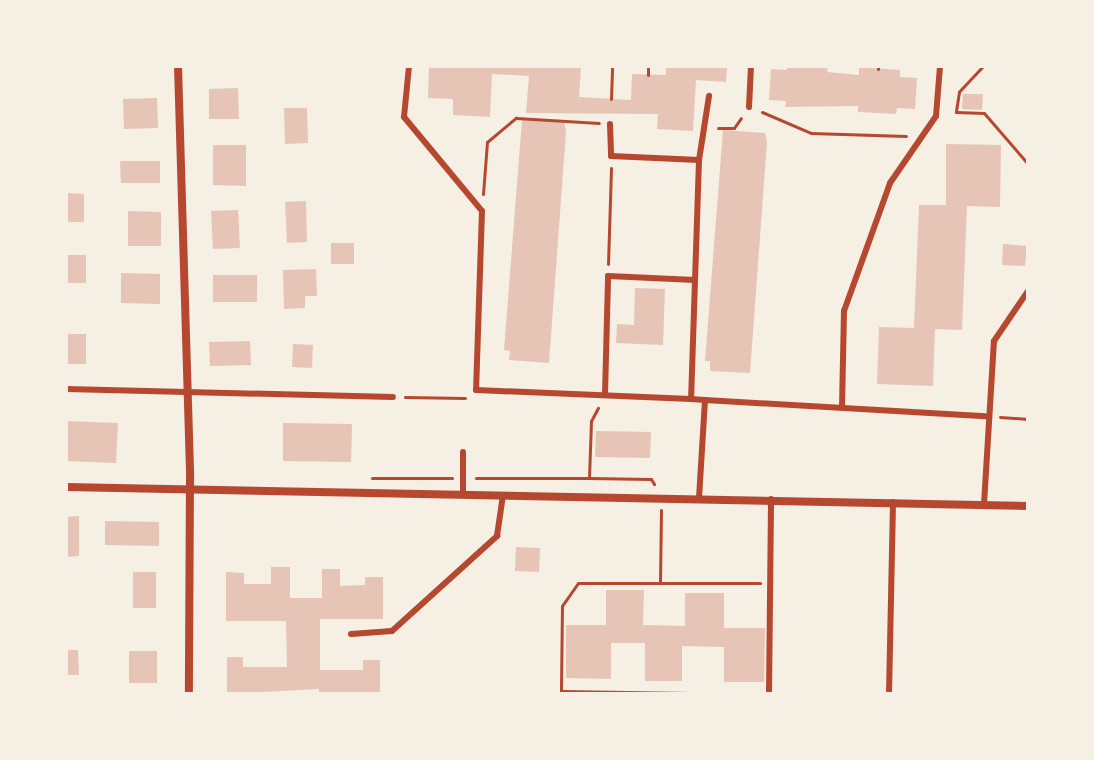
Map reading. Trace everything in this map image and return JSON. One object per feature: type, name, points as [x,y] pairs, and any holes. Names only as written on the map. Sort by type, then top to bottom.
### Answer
[{"type":"street","points":[[178,66],[190,489],[189,694]]},
{"type":"street","points":[[66,487],[463,492],[1028,506]]},
{"type":"lane","points":[[409,66],[404,117],[482,211],[476,390],[605,394],[986,416]]},
{"type":"lane","points":[[749,107],[751,66]]},
{"type":"lane","points":[[842,407],[844,311],[890,183],[936,116],[940,66]]},
{"type":"lane","points":[[691,399],[699,160],[709,96]]},
{"type":"lane","points":[[610,124],[611,156],[699,160]]},
{"type":"lane","points":[[605,394],[608,276],[695,280]]},
{"type":"lane","points":[[984,504],[986,416],[994,341],[1028,291]]},
{"type":"lane","points":[[66,389],[393,397]]},
{"type":"lane","points":[[699,498],[705,400]]},
{"type":"lane","points":[[463,452],[463,492]]},
{"type":"lane","points":[[351,634],[392,631],[497,536],[503,493]]},
{"type":"lane","points":[[769,694],[771,499]]},
{"type":"lane","points":[[889,694],[893,502]]},
{"type":"path","points":[[611,99],[612,66]]},
{"type":"path","points":[[648,66],[648,75]]},
{"type":"path","points":[[983,66],[959,92],[956,112],[984,113],[1028,164]]},
{"type":"path","points":[[705,136],[716,128],[734,128],[749,107],[811,133],[922,137]]},
{"type":"path","points":[[482,211],[487,142],[516,118],[610,124]]},
{"type":"path","points":[[608,276],[611,156]]},
{"type":"path","points":[[393,397],[461,400],[476,390]]},
{"type":"path","points":[[362,478],[589,478],[591,421],[605,394]]},
{"type":"path","points":[[986,416],[1028,419]]},
{"type":"path","points":[[660,583],[661,506]]},
{"type":"path","points":[[755,694],[561,691],[562,606],[578,583],[768,583]]},
{"type":"building","points":[[429,66],[581,66],[579,97],[631,100],[632,74],[666,75],[666,66],[727,66],[726,82],[696,80],[693,131],[657,129],[658,114],[526,113],[529,76],[492,74],[490,117],[453,115],[453,99],[428,98]]},
{"type":"building","points":[[787,66],[828,66],[827,72],[859,75],[859,67],[900,70],[900,77],[917,78],[915,109],[897,108],[896,114],[858,112],[858,106],[785,107],[786,101],[769,100],[771,69],[787,70]]},
{"type":"building","points":[[238,88],[239,119],[209,119],[209,89]]},
{"type":"building","points":[[963,94],[983,94],[982,110],[962,109]]},
{"type":"building","points":[[157,98],[158,128],[124,129],[123,99]]},
{"type":"building","points":[[284,108],[307,108],[308,143],[285,144]]},
{"type":"building","points":[[522,120],[564,122],[566,132],[549,363],[509,360],[510,351],[504,350]]},
{"type":"building","points":[[723,130],[765,133],[767,142],[750,373],[710,371],[710,361],[705,361]]},
{"type":"building","points":[[946,144],[1001,145],[1000,207],[967,206],[962,330],[935,329],[933,386],[877,384],[879,327],[914,328],[919,205],[946,205]]},
{"type":"building","points":[[213,145],[246,145],[246,186],[213,185]]},
{"type":"building","points":[[120,161],[160,161],[160,183],[121,183]]},
{"type":"building","points":[[66,193],[84,194],[84,222],[66,222]]},
{"type":"building","points":[[306,201],[307,242],[287,243],[285,202]]},
{"type":"building","points":[[238,210],[240,248],[213,249],[211,211]]},
{"type":"building","points":[[128,211],[161,212],[161,246],[128,246]]},
{"type":"building","points":[[331,243],[354,243],[354,264],[331,264]]},
{"type":"building","points":[[1003,244],[1027,246],[1025,266],[1002,265]]},
{"type":"building","points":[[66,255],[86,255],[86,283],[66,283]]},
{"type":"building","points":[[316,269],[317,296],[305,296],[305,308],[284,309],[283,270]]},
{"type":"building","points":[[121,273],[160,274],[160,304],[121,303]]},
{"type":"building","points":[[213,275],[257,275],[257,302],[213,302]]},
{"type":"building","points":[[635,288],[665,289],[663,345],[616,343],[617,324],[634,325]]},
{"type":"building","points":[[66,334],[86,334],[86,364],[66,364]]},
{"type":"building","points":[[250,341],[251,365],[210,366],[209,342]]},
{"type":"building","points":[[293,344],[313,345],[312,368],[292,367]]},
{"type":"building","points":[[66,421],[118,423],[116,463],[66,461]]},
{"type":"building","points":[[283,423],[352,424],[351,462],[283,461]]},
{"type":"building","points":[[596,431],[651,432],[650,458],[595,457]]},
{"type":"building","points":[[79,516],[79,556],[66,557],[66,517]]},
{"type":"building","points":[[105,521],[159,522],[159,546],[105,545]]},
{"type":"building","points":[[516,547],[540,548],[539,572],[515,571]]},
{"type":"building","points":[[271,567],[290,567],[290,598],[322,598],[322,569],[340,569],[340,586],[365,585],[365,577],[383,577],[383,619],[320,619],[320,670],[363,670],[363,660],[380,660],[380,694],[319,694],[319,689],[227,694],[227,657],[243,657],[243,667],[287,667],[286,621],[226,621],[226,572],[244,573],[244,584],[271,584]]},
{"type":"building","points":[[133,572],[156,572],[156,608],[133,608]]},
{"type":"building","points":[[606,590],[644,590],[643,625],[685,626],[685,593],[724,593],[724,628],[765,628],[764,682],[724,682],[724,647],[682,646],[682,681],[645,681],[645,643],[611,643],[611,679],[566,678],[566,625],[606,625]]},
{"type":"building","points":[[66,650],[78,650],[79,675],[66,675]]},
{"type":"building","points":[[129,651],[157,651],[157,683],[129,683]]}]
